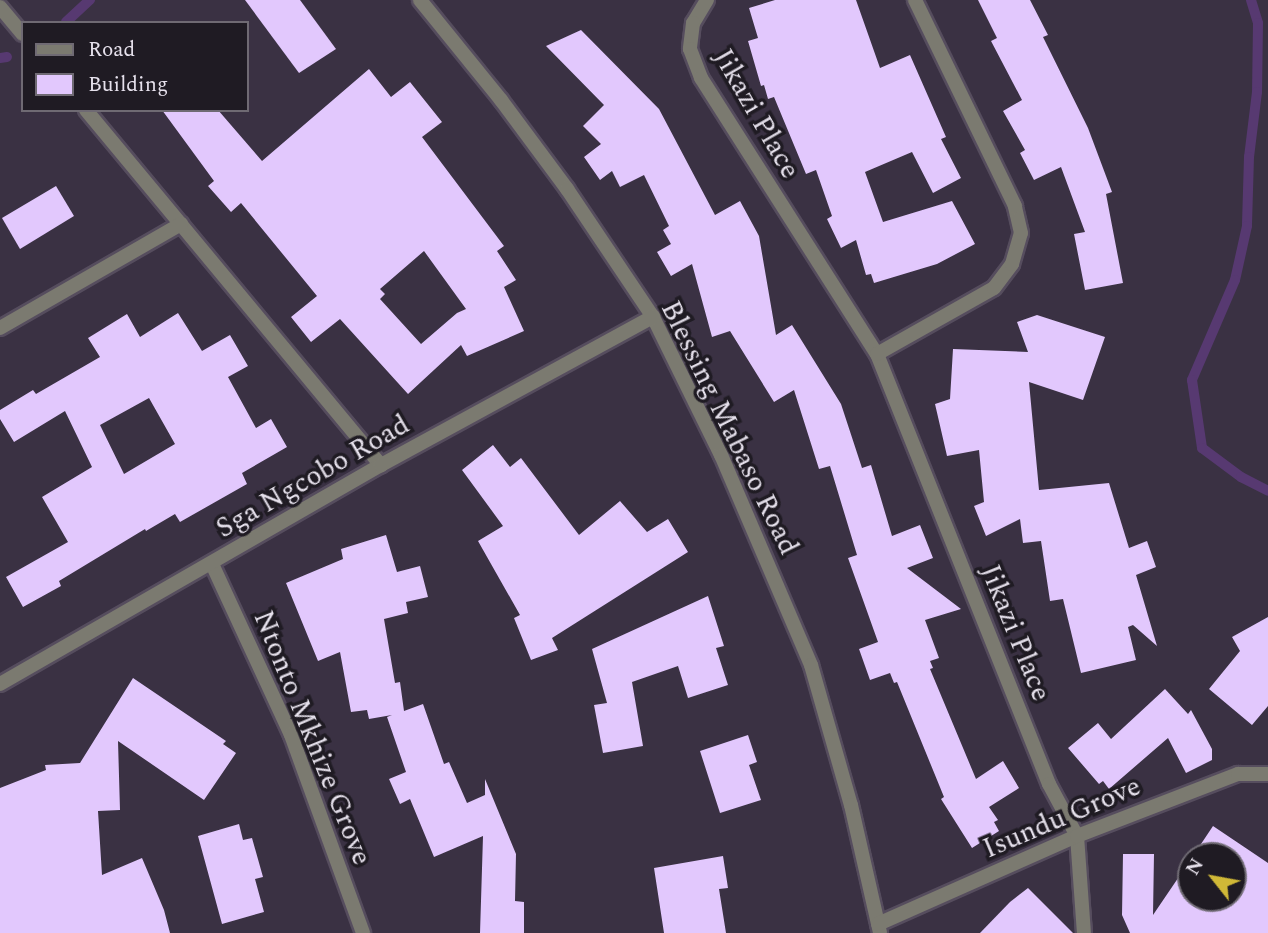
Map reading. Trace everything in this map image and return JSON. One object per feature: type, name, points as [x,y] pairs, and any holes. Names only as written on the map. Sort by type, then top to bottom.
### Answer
[{"type":"street","name":"Blessing Mabaso Road","points":[[420,0],[550,167],[653,317],[721,454],[811,665],[851,805],[879,928]]},
{"type":"street","name":"Jikazi Place","points":[[707,0],[693,23],[690,49],[701,78],[877,354],[1049,785],[1077,836],[1084,933]]},
{"type":"street","points":[[877,354],[994,288],[1013,264],[1021,233],[1015,206],[915,0]]},
{"type":"street","points":[[0,7],[21,32]]},
{"type":"street","points":[[88,112],[381,465]]},
{"type":"street","points":[[0,328],[181,224]]},
{"type":"street","name":"Sga Ngcobo Road","points":[[0,684],[381,465],[653,317]]},
{"type":"street","name":"Ntonto Mkhize Grove","points":[[212,564],[290,735],[363,933]]},
{"type":"street","name":"Isundu Grove","points":[[879,928],[1077,836],[1238,774],[1268,774]]},
{"type":"building","points":[[245,0],[300,0],[336,49],[299,73]]},
{"type":"building","points":[[775,0],[856,0],[880,68],[910,55],[946,137],[941,139],[961,178],[933,193],[912,152],[865,172],[883,222],[952,201],[975,244],[937,264],[874,283],[871,274],[866,275],[856,240],[841,248],[827,219],[832,216],[816,170],[806,174],[774,97],[768,99],[764,85],[761,86],[748,41],[758,38],[749,8]]},
{"type":"building","points":[[978,0],[1030,0],[1048,35],[1043,37],[1088,128],[1112,192],[1106,194],[1123,283],[1085,290],[1074,234],[1085,232],[1061,167],[1034,180],[1020,153],[1025,150],[1003,111],[1022,100],[991,41],[997,38]]},
{"type":"building","points":[[581,30],[659,109],[715,215],[740,201],[759,236],[776,335],[792,325],[841,404],[862,468],[871,465],[892,536],[920,525],[933,558],[907,568],[961,609],[925,620],[939,658],[930,661],[933,668],[930,669],[976,779],[1003,761],[1019,788],[989,807],[998,820],[994,822],[999,831],[972,848],[941,799],[944,797],[897,682],[894,683],[890,673],[870,680],[859,649],[878,642],[848,558],[857,555],[830,466],[819,469],[794,390],[774,402],[730,331],[712,337],[692,264],[671,276],[657,252],[671,244],[663,230],[669,226],[644,175],[620,187],[612,171],[600,180],[584,157],[601,144],[583,126],[604,105],[546,46]]},
{"type":"building","points":[[369,69],[391,97],[410,82],[442,122],[422,137],[504,246],[497,251],[516,280],[504,287],[524,331],[467,356],[461,345],[408,394],[340,319],[311,342],[291,317],[317,296],[241,203],[231,212],[208,186],[214,181],[163,112],[220,112],[262,161]],"holes":[[[424,251],[466,309],[457,313],[421,344],[380,299],[385,294],[380,289]]]},
{"type":"building","points":[[56,186],[74,216],[20,249],[2,218]]},
{"type":"building","points":[[178,313],[202,351],[230,335],[248,366],[228,377],[256,428],[271,419],[287,447],[242,473],[247,484],[180,522],[175,514],[146,531],[145,529],[59,581],[61,586],[23,607],[6,577],[68,542],[42,497],[92,467],[65,411],[14,442],[0,419],[0,410],[33,390],[36,394],[100,357],[88,338],[127,314],[140,337]],"holes":[[[149,398],[175,444],[124,474],[100,425]]]},
{"type":"building","points":[[1037,315],[1105,337],[1083,400],[1029,382],[1039,490],[1109,483],[1129,548],[1147,541],[1156,567],[1136,575],[1157,646],[1133,625],[1128,627],[1136,660],[1081,673],[1063,599],[1050,601],[1041,541],[1023,543],[1020,519],[986,536],[974,506],[984,502],[979,450],[947,456],[935,404],[950,399],[953,349],[1028,352],[1017,322]]},
{"type":"building","points":[[493,445],[510,467],[521,458],[579,535],[620,501],[647,532],[668,519],[688,552],[552,638],[558,650],[531,660],[514,618],[520,615],[478,541],[503,526],[462,470]]},
{"type":"building","points":[[386,535],[397,572],[420,566],[428,597],[406,602],[408,613],[384,619],[395,683],[400,682],[404,711],[423,704],[444,764],[449,762],[467,803],[485,795],[485,779],[516,854],[515,901],[524,902],[524,933],[480,933],[483,836],[434,857],[410,799],[400,804],[389,779],[406,772],[387,717],[392,715],[369,719],[367,710],[351,712],[340,652],[318,661],[286,583],[343,559],[341,549]]},
{"type":"building","points":[[708,596],[724,646],[716,648],[728,685],[688,698],[678,666],[632,682],[643,746],[603,753],[594,705],[607,703],[592,649]]},
{"type":"building","points":[[1268,617],[1268,706],[1252,725],[1209,689],[1240,651],[1232,637]]},
{"type":"building","points":[[133,678],[226,741],[223,744],[236,753],[204,800],[118,741],[120,810],[98,811],[102,875],[142,858],[164,910],[170,933],[0,933],[0,788],[46,770],[45,765],[80,763]]},
{"type":"building","points":[[1165,689],[1188,714],[1191,710],[1212,749],[1212,760],[1186,773],[1168,738],[1109,789],[1103,781],[1099,784],[1068,748],[1098,723],[1111,739]]},
{"type":"building","points":[[748,735],[757,762],[749,765],[761,800],[720,813],[700,751]]},
{"type":"building","points":[[239,824],[243,840],[252,838],[263,877],[255,879],[264,912],[222,924],[198,836]]},
{"type":"building","points":[[1213,826],[1237,842],[1202,842]]},
{"type":"building","points":[[1247,849],[1268,863],[1268,933],[1130,933],[1122,915],[1123,854],[1154,854],[1153,915],[1177,880],[1177,912],[1247,912]]},
{"type":"building","points":[[723,856],[728,888],[719,889],[726,933],[664,933],[654,868]]},
{"type":"building","points":[[1028,888],[1073,933],[980,933],[1010,902]]},
{"type":"waterway","points":[[67,21],[90,0]]},
{"type":"waterway","points":[[1251,0],[1258,23],[1257,92],[1249,157],[1247,226],[1235,280],[1192,380],[1202,448],[1241,477],[1268,491]]},
{"type":"waterway","points":[[0,58],[7,57]]}]
